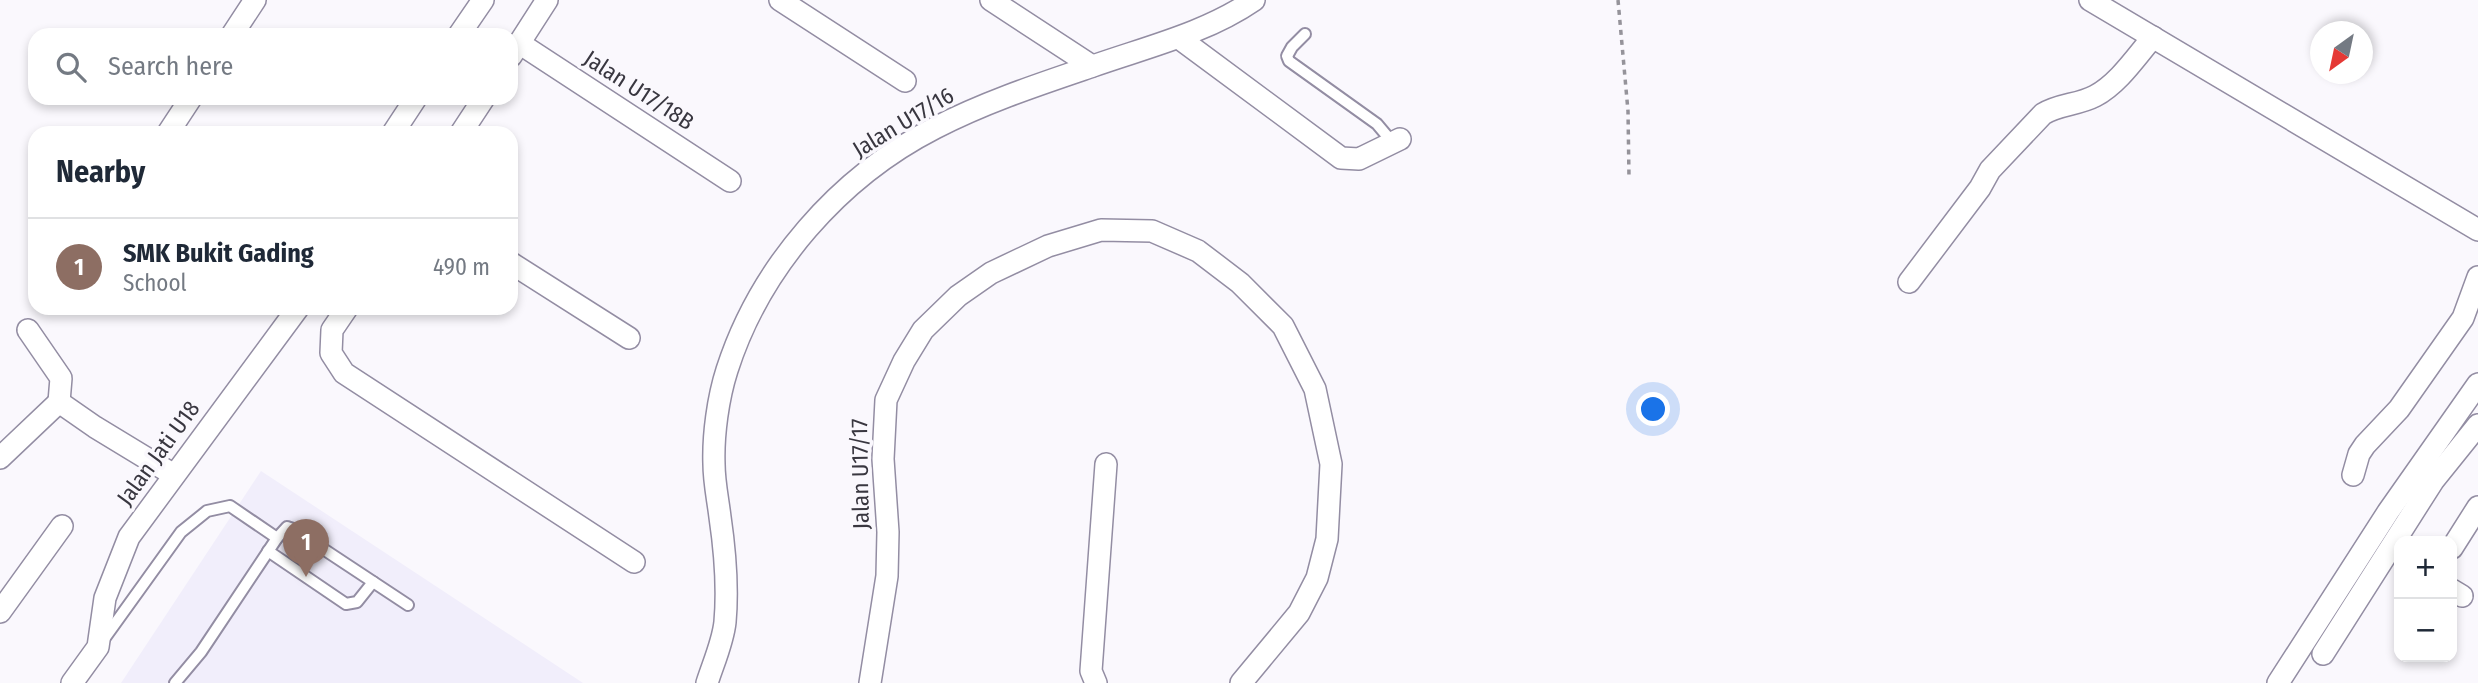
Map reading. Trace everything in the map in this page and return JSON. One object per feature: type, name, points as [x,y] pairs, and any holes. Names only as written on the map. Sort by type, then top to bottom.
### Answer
[{"type":"street","points":[[237,28],[255,0]]},
{"type":"street","points":[[464,28],[483,0]]},
{"type":"street","points":[[518,45],[547,0]]},
{"type":"street","points":[[780,0],[905,82]]},
{"type":"street","points":[[991,0],[1092,66]]},
{"type":"street","name":"Jalan U17/16","points":[[707,683],[725,624],[724,547],[714,464],[718,418],[727,372],[751,310],[789,250],[833,201],[881,161],[934,128],[981,106],[1179,37],[1254,0]]},
{"type":"street","points":[[2090,0],[2478,230]]},
{"type":"street","points":[[1179,37],[1341,158],[1359,159],[1397,141]]},
{"type":"street","points":[[1909,282],[1980,188],[1990,170],[2043,114],[2052,108],[2083,102],[2098,95],[2111,85],[2154,37]]},
{"type":"street","name":"Jalan U17/18B","points":[[518,52],[730,181]]},
{"type":"street","points":[[173,126],[186,105]]},
{"type":"street","points":[[398,126],[411,105]]},
{"type":"street","points":[[466,126],[479,105]]},
{"type":"street","name":"Jalan U17/17","points":[[870,683],[887,576],[888,532],[883,459],[886,400],[904,361],[923,330],[958,296],[991,273],[1048,246],[1101,230],[1152,231],[1198,251],[1240,282],[1283,326],[1315,389],[1331,464],[1327,539],[1317,578],[1299,614],[1241,683]]},
{"type":"street","points":[[518,267],[629,338]]},
{"type":"street","points":[[2353,475],[2359,454],[2365,445],[2399,409],[2463,318],[2478,277]]},
{"type":"street","name":"Jalan Jati U18","points":[[98,647],[105,598],[129,537],[293,315]]},
{"type":"street","points":[[342,315],[332,330],[331,353],[344,373],[634,562]]},
{"type":"street","points":[[0,458],[59,402],[61,377],[28,330]]},
{"type":"street","points":[[2278,683],[2388,512],[2478,384]]},
{"type":"street","points":[[59,402],[94,427],[174,475]]},
{"type":"street","points":[[2323,654],[2433,481],[2478,425]]},
{"type":"street","points":[[1096,683],[1091,671],[1105,464]]},
{"type":"street","points":[[2457,540],[2478,507]]},
{"type":"street","points":[[0,612],[62,526]]},
{"type":"street","points":[[72,683],[98,647]]},
{"type":"lane","points":[[1305,34],[1288,52],[1289,61],[1397,141]]},
{"type":"lane","points":[[98,647],[181,532],[207,511],[230,506],[277,538]]},
{"type":"lane","points":[[175,683],[201,652],[287,527],[408,605]]},
{"type":"lane","points":[[268,551],[346,604],[358,602],[373,582]]},
{"type":"path","points":[[1618,0],[1628,111],[1629,177]]},
{"type":"shaded area","points":[[261,471],[583,683],[121,683]]},
{"type":"place","name":"SMK Bukit Gading","points":[[306,577]]}]
